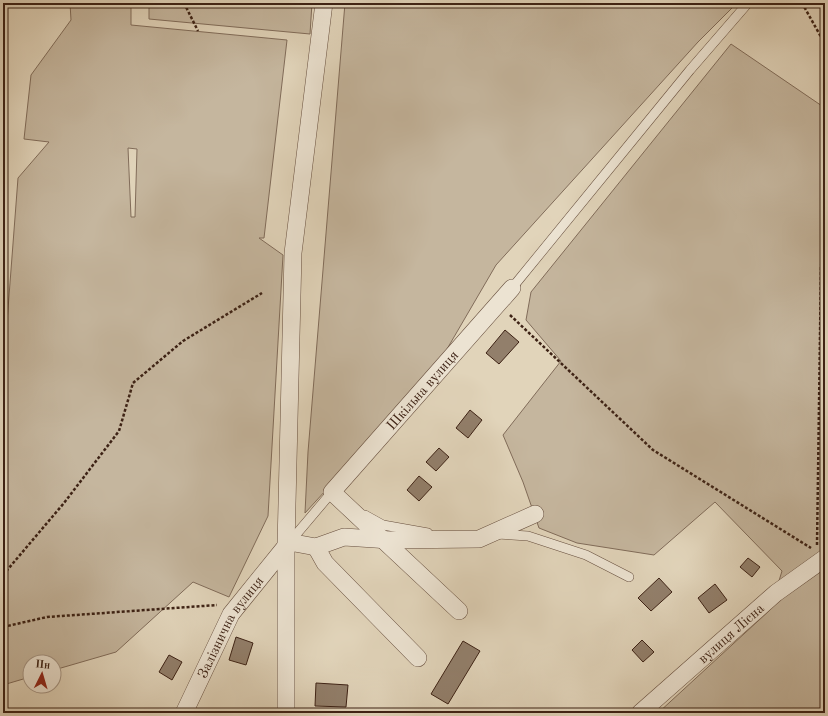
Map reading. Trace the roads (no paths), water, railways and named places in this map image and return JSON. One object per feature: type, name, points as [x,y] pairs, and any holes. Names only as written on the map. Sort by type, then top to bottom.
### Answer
[{"type":"street","points":[[286,713],[287,544],[293,253],[324,3]]},
{"type":"street","name":"Шкільна вулиця","points":[[332,492],[512,288]]},
{"type":"street","points":[[332,492],[459,611]]},
{"type":"street","points":[[287,544],[316,547],[344,536],[382,539],[479,539],[535,514]]},
{"type":"street","name":"Залізнична вулиця","points":[[184,713],[231,614],[287,544]]},
{"type":"street","points":[[316,547],[325,563],[418,658]]},
{"type":"street","name":"вулиця Лісна","points":[[640,713],[776,593],[825,558]]},
{"type":"lane","points":[[512,288],[690,70],[748,3]]},
{"type":"lane","points":[[287,544],[332,492],[351,508],[383,525],[441,535],[491,534],[528,536],[586,555],[629,577]]}]
